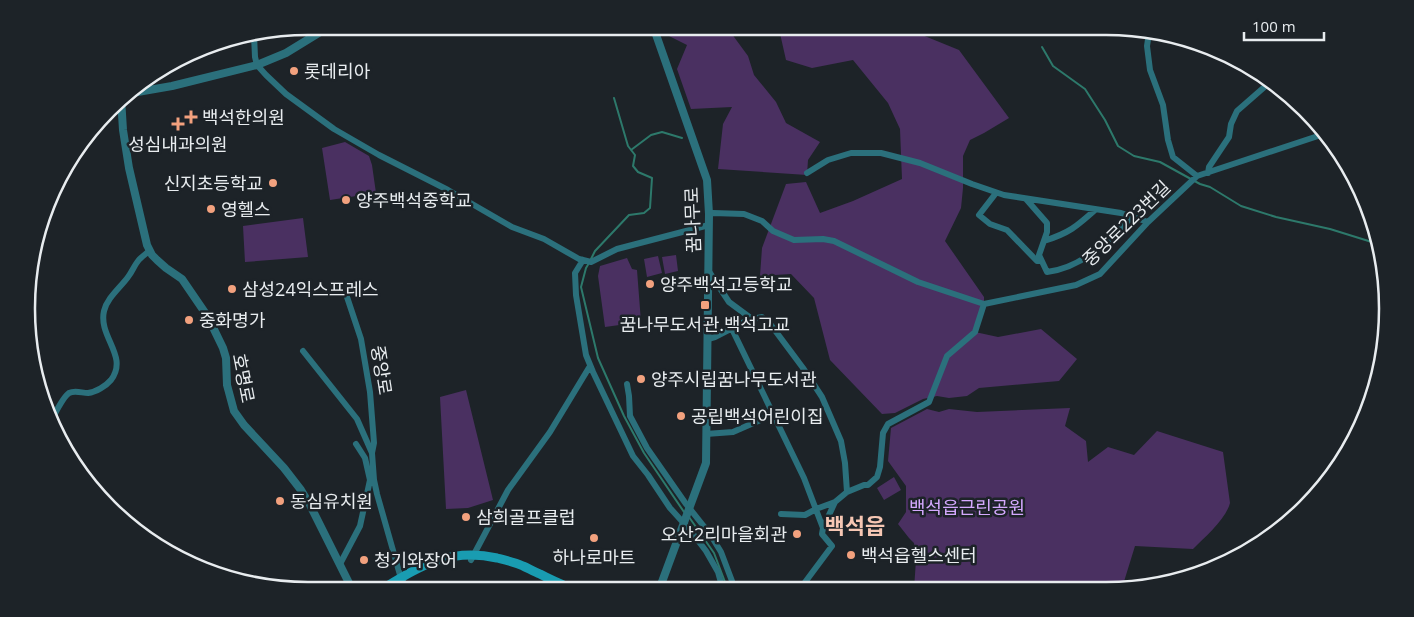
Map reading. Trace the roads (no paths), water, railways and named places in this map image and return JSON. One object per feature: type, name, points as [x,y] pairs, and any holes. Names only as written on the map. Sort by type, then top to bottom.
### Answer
[{"type":"main road","points":[[472,557],[506,565],[541,582]]},
{"type":"main road","points":[[397,582],[442,563],[472,557],[492,557],[523,566],[556,582]]},
{"type":"street","points":[[143,91],[172,86],[257,65],[286,53],[315,35]]},
{"type":"street","name":"꿈나무로","points":[[656,35],[706,180],[709,214],[706,463],[684,524]]},
{"type":"street","points":[[1148,38],[1147,46],[1150,70],[1163,105],[1168,140],[1173,157],[1196,177]]},
{"type":"street","points":[[254,40],[257,65],[266,76],[285,93],[341,133],[512,227],[544,239],[579,259],[587,261]]},
{"type":"street","points":[[1208,173],[1209,167],[1229,137],[1231,124],[1237,111],[1264,86]]},
{"type":"street","points":[[56,413],[67,395],[75,392],[90,393],[106,385],[112,379],[116,369],[117,358],[102,323],[104,311],[107,302],[128,277],[139,260],[149,251],[129,168],[122,109]]},
{"type":"street","name":"중앙로223번길","points":[[984,304],[1076,286],[1100,274],[1148,222],[1196,177],[1317,136]]},
{"type":"street","points":[[807,173],[828,160],[851,153],[881,153],[920,163],[996,193],[1121,214],[1148,222]]},
{"type":"street","points":[[996,193],[979,214],[990,224],[1007,230],[1037,261],[1041,261]]},
{"type":"street","points":[[1026,199],[1047,223],[1047,232],[1039,255],[1047,272],[1060,271],[1080,262],[1112,238],[1132,217]]},
{"type":"street","points":[[1044,241],[1072,230],[1095,210]]},
{"type":"street","points":[[709,214],[744,214],[762,221],[773,231],[794,240],[823,239],[834,241],[918,282],[984,304],[975,332],[947,356],[929,402],[888,424],[883,433],[880,467],[877,477],[868,485],[847,492],[834,502],[805,515],[781,514]]},
{"type":"street","points":[[709,225],[617,249],[587,261],[575,273],[576,295],[586,355],[590,366],[633,456],[670,508],[706,551],[718,572],[721,582]]},
{"type":"street","name":"호명로","points":[[149,251],[166,268],[182,279],[208,317],[226,358],[227,386],[234,411],[301,490],[348,582]]},
{"type":"street","points":[[708,270],[729,302],[752,319]]},
{"type":"street","name":"중앙로","points":[[346,294],[361,339],[370,392],[374,443],[372,453],[374,480],[402,580]]},
{"type":"street","points":[[708,339],[752,319],[762,317],[771,325],[822,397],[841,441],[847,492]]},
{"type":"street","points":[[732,329],[804,478],[823,528]]},
{"type":"street","name":"중앙로","points":[[303,350],[357,419],[372,453]]},
{"type":"street","points":[[472,557],[508,490],[550,432],[590,366]]},
{"type":"street","points":[[627,384],[630,396],[630,416],[647,448],[721,552],[731,582]]},
{"type":"street","points":[[706,434],[733,432],[774,414]]},
{"type":"street","points":[[340,566],[360,526],[370,480],[364,458],[356,444]]},
{"type":"street","points":[[805,582],[832,546],[822,534],[834,502]]},
{"type":"street","points":[[662,582],[684,524]]},
{"type":"waterway","points":[[1042,47],[1053,66],[1085,89],[1105,120],[1118,146],[1134,156],[1160,162],[1200,184],[1210,187],[1241,206],[1371,242]]},
{"type":"waterway","points":[[591,259],[595,251],[629,215],[644,213],[650,208],[652,178],[638,172],[633,166],[635,155],[628,146],[614,98]]},
{"type":"waterway","points":[[631,150],[651,135],[662,132],[682,138]]},
{"type":"waterway","points":[[589,263],[581,287],[598,358],[624,416],[644,453],[684,512]]},
{"type":"waterway","points":[[689,517],[714,553],[725,582]]},
{"type":"place","name":"롯데리아","points":[[294,71]]},
{"type":"place","name":"백석한의원","points":[[191,117]]},
{"type":"place","name":"성심내과의원","points":[[178,124]]},
{"type":"place","name":"신지초등학교","points":[[273,183]]},
{"type":"place","name":"양주백석중학교","points":[[346,200]]},
{"type":"place","name":"영헬스","points":[[211,209]]},
{"type":"place","name":"양주백석고등학교","points":[[650,284]]},
{"type":"place","name":"삼성24익스프레스","points":[[232,289]]},
{"type":"place","name":"꿈나무도서관.백석고교","points":[[705,305]]},
{"type":"place","name":"중화명가","points":[[189,320]]},
{"type":"place","name":"양주시립꿈나무도서관","points":[[641,379]]},
{"type":"place","name":"공립백석어린이집","points":[[681,416]]},
{"type":"place","name":"동심유치원","points":[[280,501]]},
{"type":"place","name":"삼희골프클럽","points":[[466,517]]},
{"type":"place","name":"오산2리마을회관","points":[[797,534]]},
{"type":"place","name":"하나로마트","points":[[594,538]]},
{"type":"place","name":"백석읍헬스센터","points":[[851,555]]},
{"type":"place","name":"청기와장어","points":[[364,560]]},
{"type":"district","name":"백석읍","points":[[855,525]]},
{"type":"park label","name":"백석읍근린공원","points":[[967,507]]}]
